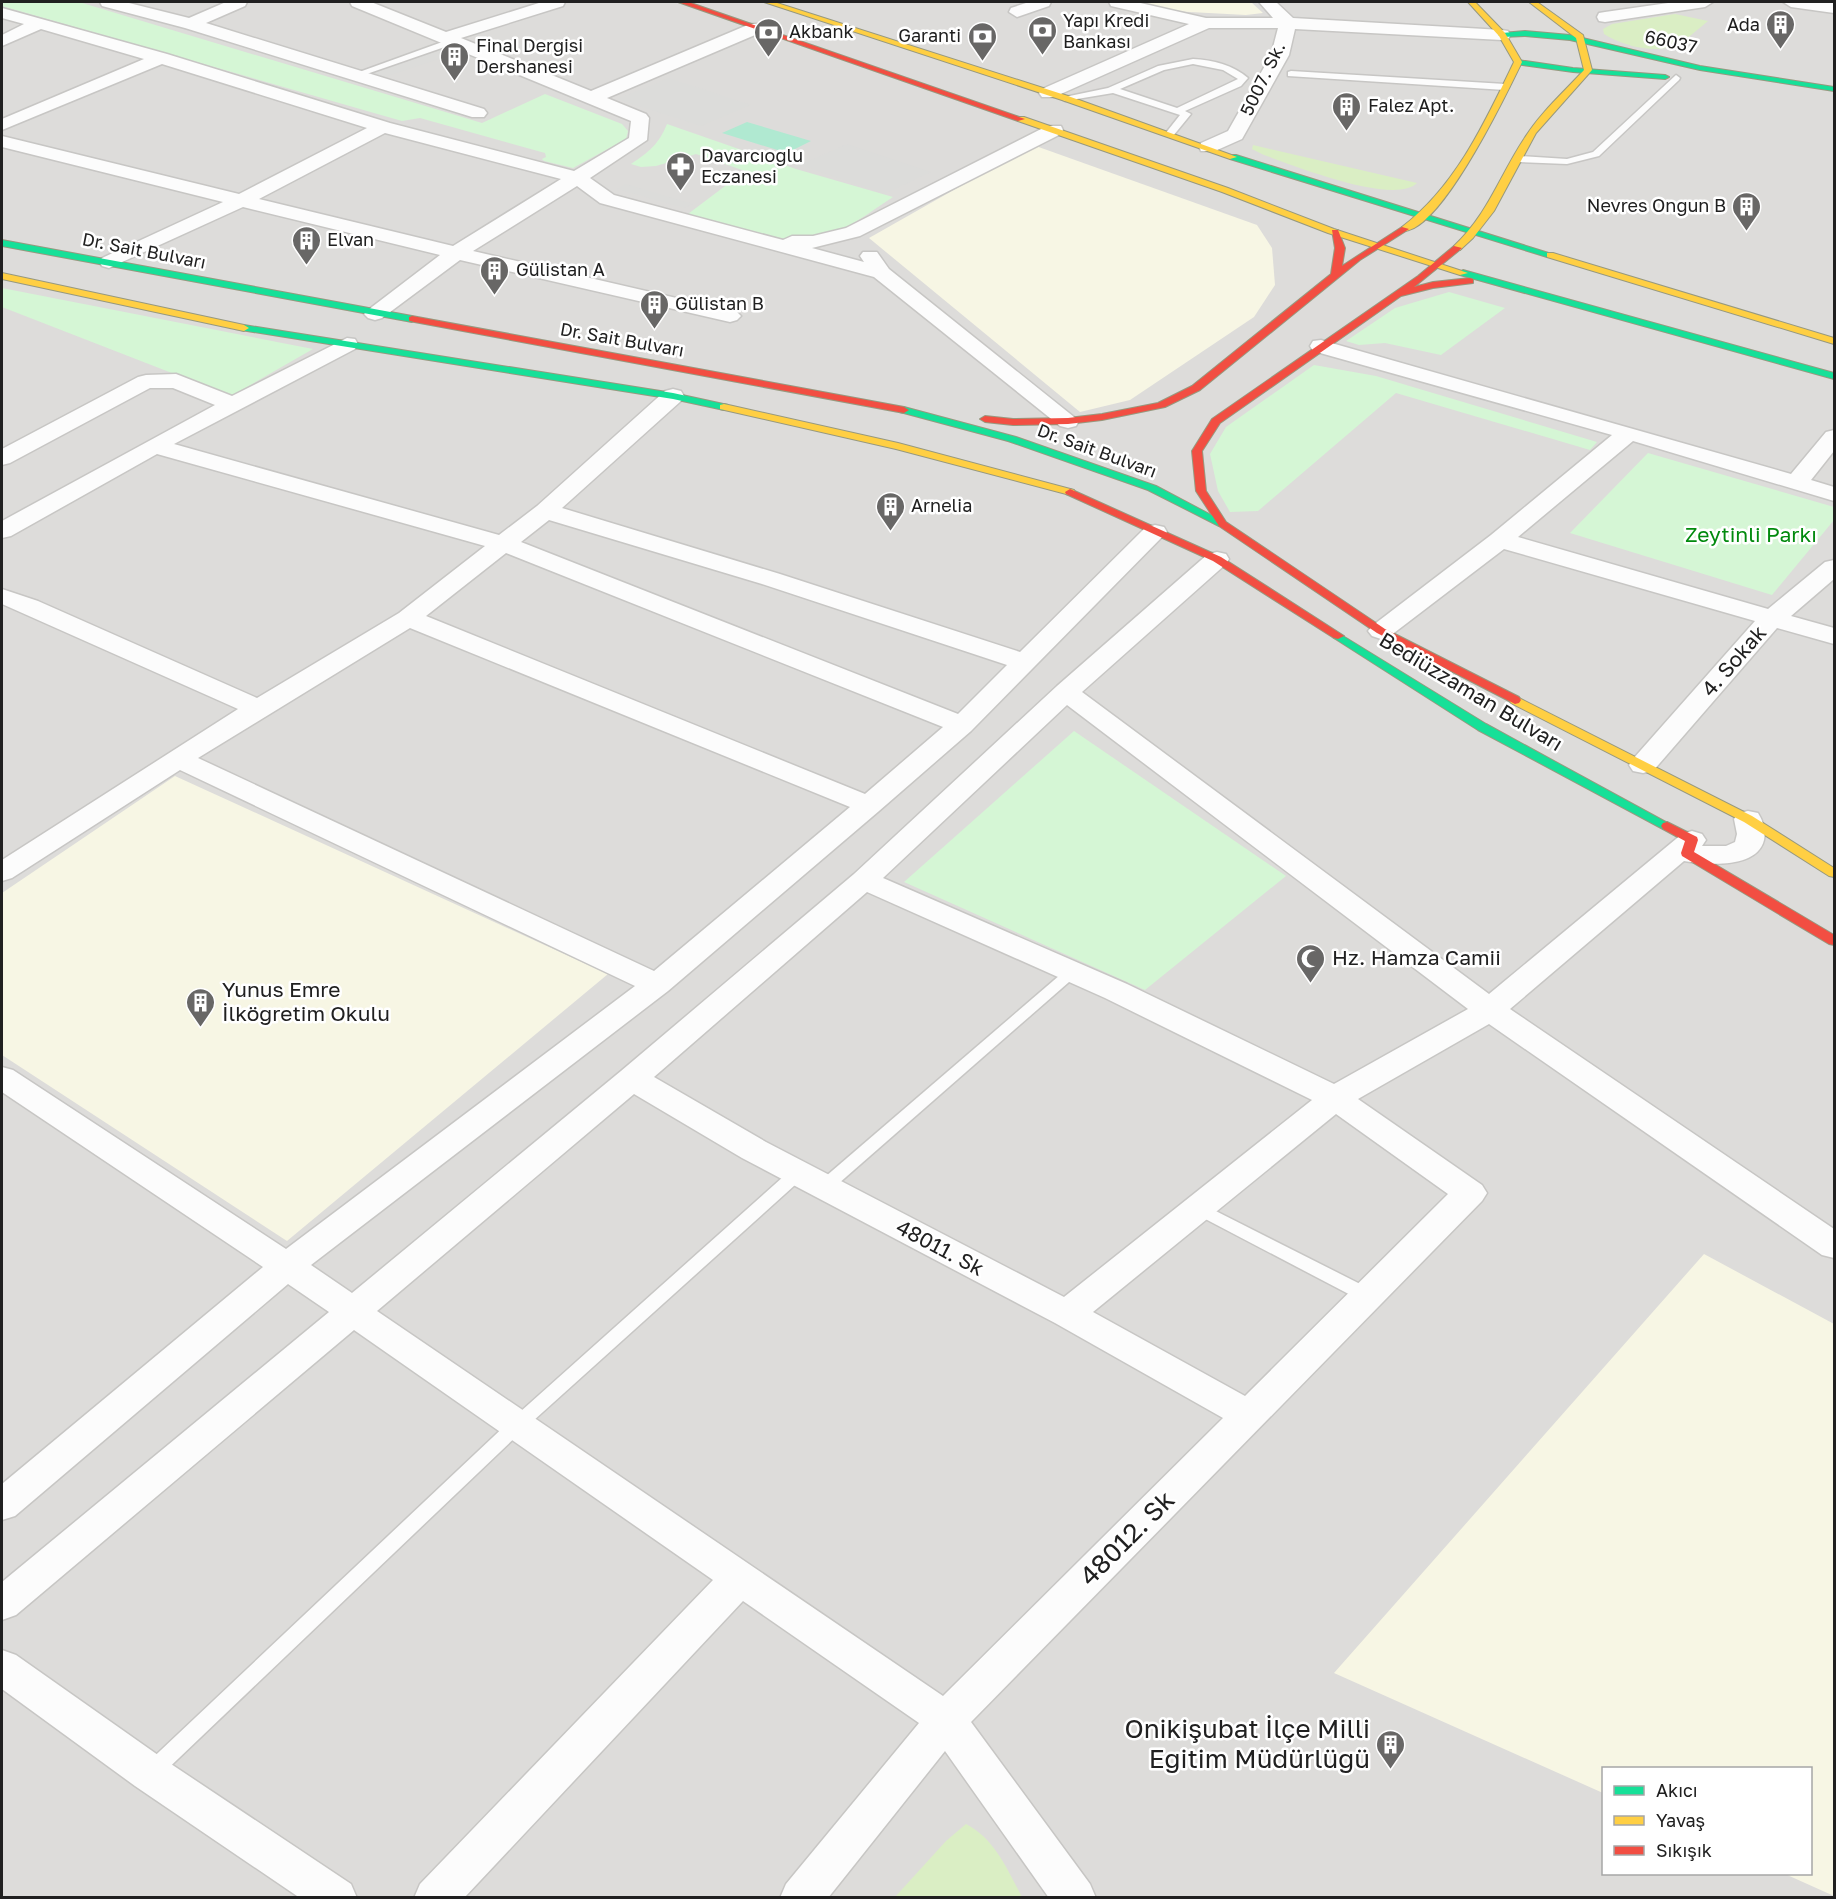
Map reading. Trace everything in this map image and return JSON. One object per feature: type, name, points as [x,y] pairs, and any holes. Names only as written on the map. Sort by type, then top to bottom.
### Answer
[{"type":"main road","points":[[682,2],[1054,130],[1225,190],[1335,232],[1437,266],[1834,376]]},
{"type":"main road","points":[[768,2],[1057,96],[1275,172],[1381,206],[1834,341]]},
{"type":"main road","points":[[910,411],[1013,422],[1068,421],[1102,417],[1161,405],[1196,388],[1336,274],[1376,246],[1423,218],[1443,192],[1482,135],[1518,62],[1502,35],[1471,2]]},
{"type":"main road","points":[[1222,523],[1201,491],[1197,451],[1216,421],[1437,266],[1474,234],[1494,207],[1528,139],[1588,70],[1580,38],[1533,2]]},
{"type":"main road","name":"66037","points":[[1502,35],[1535,32],[1580,38],[1660,60],[1833,91]]},
{"type":"main road","name":"66037","points":[[1518,62],[1555,69],[1833,91]]},
{"type":"main road","points":[[1381,206],[1407,205],[1425,201],[1443,192]]},
{"type":"main road","points":[[1494,207],[1499,225],[1526,249]]},
{"type":"main road","points":[[1335,232],[1340,241],[1341,254],[1336,274]]},
{"type":"main road","name":"Dr. Sait Bulvarı","points":[[2,243],[375,314],[910,411],[1012,439],[1152,488],[1222,523]]},
{"type":"main road","points":[[2,276],[241,328],[673,396]]},
{"type":"main road","points":[[1398,294],[1462,281],[1493,281]]},
{"type":"main road","points":[[241,328],[236,321],[249,309],[275,301],[300,299]]},
{"type":"main road","name":"Bediüzzaman Bulvarı","points":[[673,396],[898,446],[1067,490],[1217,559],[1482,727],[1689,846],[1834,941]]},
{"type":"main road","name":"Bediüzzaman Bulvarı","points":[[1222,523],[1381,631],[1749,819],[1834,873]]},
{"type":"street","points":[[108,2],[191,24],[478,113]]},
{"type":"street","points":[[191,24],[238,2]]},
{"type":"street","points":[[358,2],[640,117],[638,140],[456,253],[375,314]]},
{"type":"street","points":[[452,39],[557,2]]},
{"type":"street","points":[[1017,12],[1043,2]]},
{"type":"street","points":[[1117,2],[1206,23],[1288,23],[1502,35]]},
{"type":"street","name":"5007. Sk.","points":[[1208,147],[1235,135],[1280,55],[1288,23],[1267,2]]},
{"type":"street","points":[[1605,17],[1705,2]]},
{"type":"street","points":[[1791,2],[1834,8]]},
{"type":"street","points":[[2,13],[161,58],[383,127],[578,178],[607,199],[881,273]]},
{"type":"street","points":[[2,41],[41,23]]},
{"type":"street","points":[[1057,96],[1206,23]]},
{"type":"street","points":[[591,98],[756,28]]},
{"type":"street","points":[[2,125],[161,58]]},
{"type":"street","points":[[109,262],[240,201],[383,127]]},
{"type":"street","points":[[768,243],[813,242],[853,232],[1054,130]]},
{"type":"street","points":[[2,142],[456,253],[730,316]]},
{"type":"street","points":[[853,232],[881,273],[1068,421]]},
{"type":"street","points":[[2,531],[154,446],[347,344]]},
{"type":"street","points":[[1321,346],[1834,494]]},
{"type":"street","points":[[2,458],[146,382],[176,381],[234,404]]},
{"type":"street","points":[[7,862],[408,618],[545,512],[673,396]]},
{"type":"street","points":[[1381,631],[1500,540],[1629,433]]},
{"type":"street","points":[[1796,483],[1834,437]]},
{"type":"street","points":[[154,446],[504,544],[962,725]]},
{"type":"street","points":[[545,512],[771,579],[1024,662]]},
{"type":"street","points":[[2,1505],[287,1266],[657,984],[962,725],[1155,532]]},
{"type":"street","points":[[1500,540],[1771,620],[1834,636]]},
{"type":"street","points":[[2,1604],[632,1079],[864,880],[1066,692],[1217,559]]},
{"type":"street","name":"4. Sokak","points":[[1643,765],[1771,620],[1834,567]]},
{"type":"street","points":[[2,596],[258,708]]},
{"type":"street","points":[[408,618],[869,805]]},
{"type":"street","points":[[1066,692],[1490,1010],[1834,1246]]},
{"type":"street","points":[[178,759],[657,984]]},
{"type":"street","points":[[1067,1314],[1335,1098],[1490,1010],[1689,846],[1716,856],[1737,853],[1748,847],[1751,834],[1749,819]]},
{"type":"street","points":[[864,880],[1072,972],[1335,1098]]},
{"type":"street","points":[[2,1077],[287,1266],[946,1720],[1075,1898]]},
{"type":"street","name":"48011. Sk","points":[[632,1079],[754,1150],[1067,1314],[1249,1415]]},
{"type":"street","name":"48012. Sk","points":[[801,1898],[946,1720],[1470,1193],[1335,1098]]},
{"type":"street","points":[[435,1898],[741,1578]]},
{"type":"street","points":[[2,1667],[150,1773],[336,1898]]},
{"type":"lane","points":[[355,75],[452,39]]},
{"type":"lane","points":[[1057,96],[1111,90],[1183,61],[1199,61],[1236,73],[1244,78],[1238,84],[1177,111]]},
{"type":"lane","points":[[1291,75],[1505,87]]},
{"type":"lane","points":[[1518,159],[1554,162],[1582,161],[1596,154],[1676,78]]},
{"type":"lane","points":[[1111,90],[1186,114],[1170,134]]},
{"type":"lane","points":[[150,1773],[517,1425],[812,1180],[1072,972]]},
{"type":"lane","points":[[1198,1208],[1368,1296]]},
{"type":"shaded area","points":[[2,2],[1834,2],[1834,1897],[2,1898]]},
{"type":"shaded area","points":[[1131,2],[1251,2],[1263,13],[1246,15],[1171,11]]},
{"type":"shaded area","points":[[430,44],[451,55],[382,78],[362,71]]},
{"type":"shaded area","points":[[669,78],[751,105],[701,126],[617,99]]},
{"type":"shaded area","points":[[847,144],[931,172],[884,194],[800,165]]},
{"type":"shaded area","points":[[1033,145],[1257,225],[1272,248],[1275,285],[1254,317],[1130,400],[1080,412],[869,238]]},
{"type":"shaded area","points":[[626,184],[693,204],[684,208],[617,189]]},
{"type":"shaded area","points":[[175,776],[608,974],[287,1241],[2,1055],[2,893]]},
{"type":"shaded area","points":[[1704,1254],[1834,1324],[1834,1896],[1787,1875],[1812,1875],[1812,1767],[1602,1767],[1602,1793],[1334,1673]]},
{"type":"green space","points":[[2,2],[79,2],[482,123],[545,94],[622,124],[628,131],[626,139],[573,168],[544,161],[542,159],[546,157],[545,153],[420,118],[402,121],[2,6]]},
{"type":"green space","points":[[1675,14],[1708,21],[1682,42],[1665,48],[1637,47],[1619,42],[1604,34],[1603,29],[1612,24]]},
{"type":"green space","points":[[747,122],[811,141],[787,153],[722,133]]},
{"type":"green space","points":[[667,124],[796,169],[893,197],[842,229],[823,236],[803,238],[765,236],[688,214],[745,171],[696,154],[656,166],[641,167],[631,164],[653,147]]},
{"type":"green space","points":[[1253,145],[1417,183],[1405,189],[1387,190],[1366,187],[1264,155],[1252,149]]},
{"type":"green space","points":[[2,288],[313,349],[231,396],[2,307]]},
{"type":"green space","points":[[1449,292],[1505,308],[1441,355],[1385,343],[1359,345],[1346,341],[1395,308]]},
{"type":"green space","points":[[1314,365],[1376,376],[1597,442],[1590,450],[1396,393],[1258,511],[1230,512],[1218,491],[1210,454],[1226,427]]},
{"type":"green space","name":"Zeytinli Parkı","points":[[1648,453],[1834,507],[1834,520],[1772,595],[1570,533]]},
{"type":"green space","points":[[1074,731],[1286,876],[1145,990],[904,882]]},
{"type":"green space","points":[[966,1824],[993,1846],[1022,1897],[895,1897],[946,1841]]},
{"type":"traffic: fast","points":[[1502,35],[1548,35],[1570,38],[1700,68],[1834,89]]},
{"type":"traffic: fast","points":[[1518,62],[1573,70],[1665,77]]},
{"type":"traffic: fast","points":[[1233,157],[1550,255]]},
{"type":"traffic: fast","points":[[2,243],[412,319]]},
{"type":"traffic: fast","points":[[1463,273],[1834,376]]},
{"type":"traffic: fast","points":[[244,328],[673,396],[724,407]]},
{"type":"traffic: fast","points":[[904,410],[1012,439],[1152,488],[1223,524]]},
{"type":"traffic: fast","points":[[1338,636],[1482,727],[1667,826]]},
{"type":"traffic: slow","points":[[768,2],[1065,98],[1233,157]]},
{"type":"traffic: slow","points":[[1405,229],[1423,215],[1456,176],[1484,129],[1518,62],[1502,35],[1471,2]]},
{"type":"traffic: slow","points":[[1457,248],[1470,236],[1489,211],[1533,131],[1588,70],[1580,37],[1533,2]]},
{"type":"traffic: slow","points":[[1021,119],[1225,190],[1331,231],[1463,273]]},
{"type":"traffic: slow","points":[[1550,255],[1834,341]]},
{"type":"traffic: slow","points":[[2,276],[244,328]]},
{"type":"traffic: slow","points":[[724,407],[898,446],[1070,492]]},
{"type":"traffic: slow","points":[[1515,700],[1748,819],[1834,873]]},
{"type":"traffic: jam","points":[[682,2],[1021,119]]},
{"type":"traffic: jam","points":[[985,419],[1013,422],[1068,421],[1102,417],[1161,405],[1196,388],[1357,258],[1405,229]]},
{"type":"traffic: jam","points":[[1335,232],[1340,248],[1336,274]]},
{"type":"traffic: jam","points":[[1222,523],[1201,491],[1197,451],[1216,421],[1421,278],[1457,248]]},
{"type":"traffic: jam","points":[[1398,294],[1433,285],[1470,281]]},
{"type":"traffic: jam","points":[[412,319],[904,410]]},
{"type":"traffic: jam","points":[[1070,492],[1217,559],[1338,636]]},
{"type":"traffic: jam","points":[[1223,524],[1381,631],[1515,700]]},
{"type":"traffic: jam","points":[[1667,826],[1692,840],[1687,853],[1834,941]]},
{"type":"place","name":"Ada","points":[[1781,50]]},
{"type":"place","name":"Yapı Kredi Bankası","points":[[1042,56]]},
{"type":"place","name":"Akbank","points":[[768,58]]},
{"type":"place","name":"Garanti","points":[[982,62]]},
{"type":"place","name":"Final Dergisi Dershanesi","points":[[455,82]]},
{"type":"place","name":"Falez Apt.","points":[[1347,132]]},
{"type":"place","name":"Davarcıoğlu Eczanesi","points":[[680,192]]},
{"type":"place","name":"Nevres Ongun B","points":[[1747,232]]},
{"type":"place","name":"Elvan","points":[[306,266]]},
{"type":"place","name":"Gülistan A","points":[[495,296]]},
{"type":"place","name":"Gülistan B","points":[[654,330]]},
{"type":"place","name":"Arnelia","points":[[890,532]]},
{"type":"place","name":"Hz. Hamza Camii","points":[[1311,984]]},
{"type":"place","name":"Yunus Emre İlköğretim Okulu","points":[[201,1028]]},
{"type":"place","name":"Onikişubat İlçe Milli Eğitim Müdürlüğü","points":[[1391,1770]]}]
